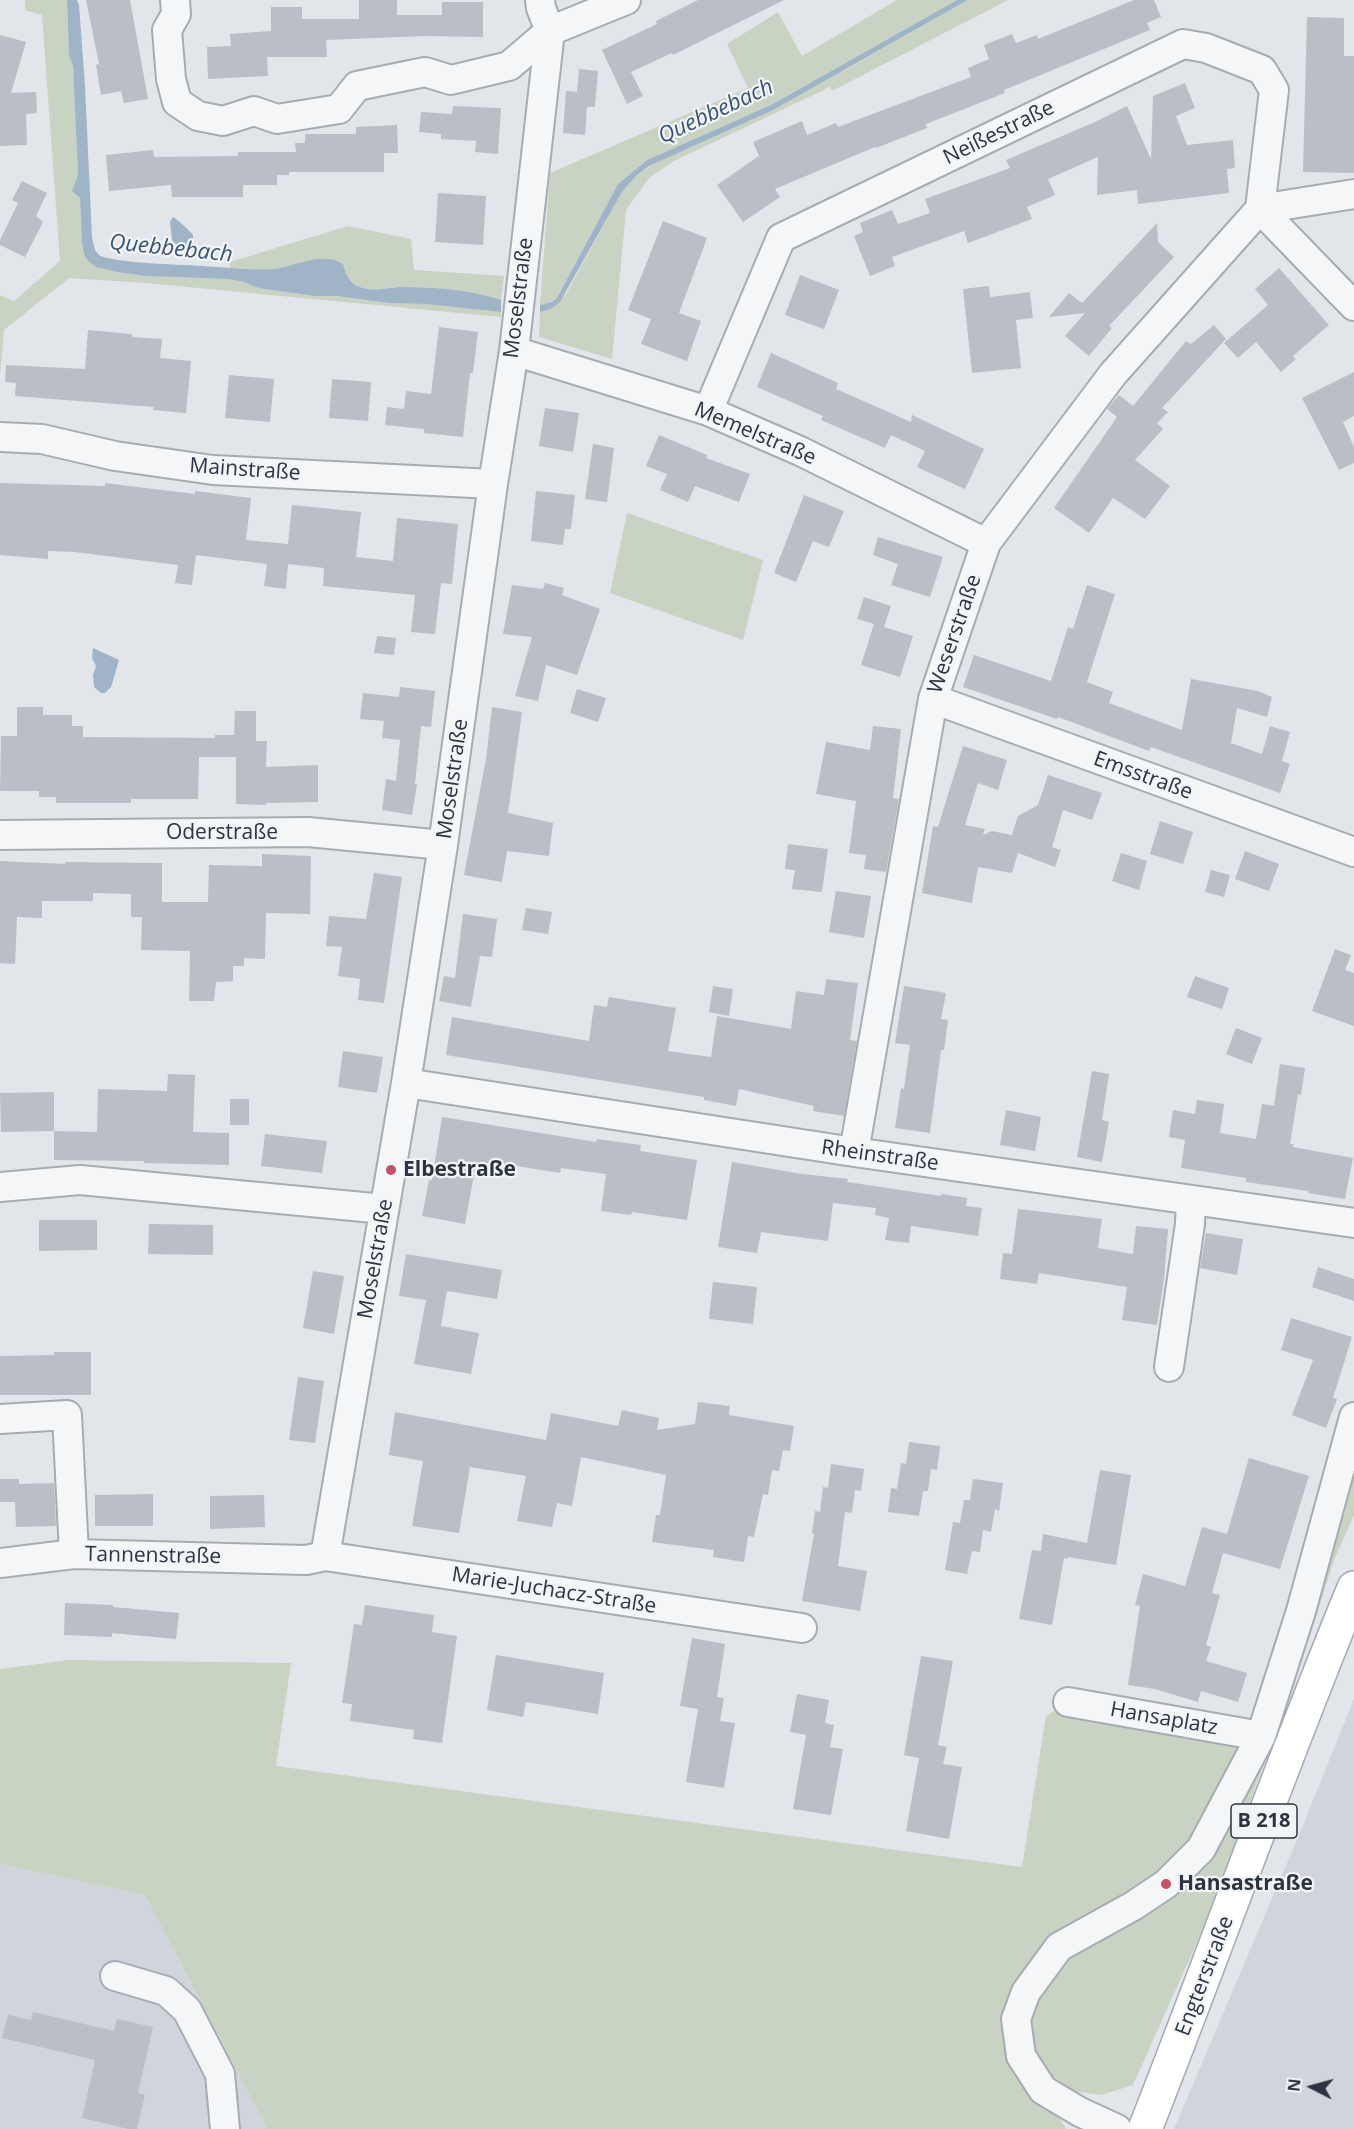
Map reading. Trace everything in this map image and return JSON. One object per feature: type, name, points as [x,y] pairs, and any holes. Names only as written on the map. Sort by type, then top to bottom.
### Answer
[{"type":"main road","name":"Engterstraße","points":[[1145,2129],[1205,1979],[1323,1662],[1354,1588]]},
{"type":"street","points":[[175,0],[176,14],[167,30],[171,79],[177,102],[198,116],[223,121],[254,111],[277,119],[339,109],[357,87],[425,72],[451,80],[509,66],[550,31],[626,0]]},
{"type":"street","name":"Moselstraße","points":[[316,1558],[384,1209],[444,845],[493,484],[514,351],[550,31],[540,0]]},
{"type":"street","name":"Neißestraße","points":[[708,411],[781,238],[1183,44],[1206,48],[1262,70],[1274,90],[1260,209]]},
{"type":"street","points":[[1260,209],[1354,194]]},
{"type":"street","points":[[1260,209],[1354,306]]},
{"type":"street","name":"Weserstraße","points":[[854,1152],[933,699],[986,543],[1113,374],[1260,209]]},
{"type":"street","name":"Memelstraße","points":[[514,351],[708,411],[800,451],[986,543]]},
{"type":"street","name":"Mainstraße","points":[[0,437],[42,439],[115,456],[213,470],[493,484]]},
{"type":"street","name":"Emsstraße","points":[[933,699],[1354,852]]},
{"type":"street","name":"Oderstraße","points":[[0,835],[308,832],[444,845]]},
{"type":"street","name":"Rheinstraße","points":[[406,1083],[854,1152],[1354,1223]]},
{"type":"street","points":[[0,1187],[80,1180],[384,1209]]},
{"type":"street","points":[[1169,1367],[1190,1224],[1191,1200]]},
{"type":"street","points":[[0,1419],[67,1415],[74,1554]]},
{"type":"street","points":[[1117,2129],[1080,2112],[1043,2090],[1021,2056],[1016,2019],[1026,1992],[1059,1947],[1133,1906],[1166,1884],[1201,1849],[1231,1796],[1261,1736],[1301,1611],[1354,1417]]},
{"type":"street","name":"Tannenstraße","points":[[0,1563],[74,1554],[316,1558]]},
{"type":"street","name":"Marie-Juchacz-Straße","points":[[316,1558],[802,1628]]},
{"type":"street","name":"Hansaplatz","points":[[1068,1702],[1261,1736]]},
{"type":"street","points":[[115,1976],[166,1991],[188,2010],[220,2074],[225,2129]]},
{"type":"shaded area","points":[[1354,1699],[1354,2129],[1174,2129],[1299,1835]]},
{"type":"shaded area","points":[[0,1864],[145,1895],[266,2129],[0,2129]]},
{"type":"green space","points":[[25,0],[67,0],[69,55],[73,66],[78,175],[72,191],[80,198],[82,242],[88,261],[96,267],[146,276],[228,279],[264,289],[315,296],[337,296],[388,303],[425,304],[501,312],[501,317],[146,283],[69,278],[4,330],[0,375],[0,295],[14,301],[60,261],[42,15],[25,10]]},
{"type":"green space","points":[[897,0],[957,0],[771,105],[647,160],[618,184],[557,298],[540,305],[550,173],[748,88],[727,44],[778,12],[802,56]]},
{"type":"green space","points":[[968,0],[1008,0],[832,91],[830,87],[674,161],[649,178],[626,210],[612,359],[539,337],[540,312],[551,309],[566,294],[622,192],[636,176],[657,162],[843,71]]},
{"type":"green space","points":[[348,226],[411,239],[414,270],[504,276],[501,300],[465,291],[440,288],[362,288],[353,283],[344,267],[264,270],[230,268],[230,262]]},
{"type":"green space","points":[[627,513],[763,560],[743,640],[610,593]]},
{"type":"green space","points":[[1354,1414],[1354,1515],[1334,1560],[1315,1620],[1211,1911],[1133,2085],[1101,2095],[1043,2090],[1066,2129],[266,2129],[145,1895],[0,1864],[0,1669],[69,1660],[291,1663],[276,1766],[1022,1867],[1046,1716],[1068,1702],[1261,1736]]},
{"type":"water","points":[[67,0],[77,0],[79,5],[92,238],[95,250],[100,256],[137,262],[256,270],[275,269],[309,260],[335,260],[343,264],[352,282],[363,288],[416,287],[466,291],[501,300],[501,312],[425,304],[388,303],[337,296],[315,296],[264,289],[228,279],[146,276],[96,267],[88,261],[84,254],[80,198],[72,191],[78,175],[73,66],[69,55]]},
{"type":"water","points":[[957,0],[968,0],[773,110],[649,166],[636,176],[622,192],[560,302],[551,309],[540,312],[540,305],[557,298],[618,184],[647,160],[771,105]]},
{"type":"water","points":[[173,217],[193,235],[193,243],[186,249],[179,248],[172,240],[170,222]]},
{"type":"water","points":[[93,648],[119,660],[111,687],[105,693],[101,693],[94,687],[93,675],[96,666],[92,658]]},
{"type":"building","points":[[86,0],[130,0],[148,99],[124,103],[121,91],[101,95],[96,65],[99,64]]},
{"type":"building","points":[[359,0],[397,0],[397,15],[442,15],[442,2],[483,2],[483,37],[424,36],[326,40],[327,57],[267,57],[268,76],[208,79],[207,47],[231,46],[230,34],[271,31],[271,7],[302,7],[302,19],[359,19]]},
{"type":"building","points":[[698,0],[784,0],[673,55],[672,53],[631,72],[643,96],[627,104],[602,50],[657,24],[656,21]]},
{"type":"building","points":[[1134,0],[1154,0],[1161,17],[1147,23],[1150,30],[1004,90],[1005,93],[926,124],[927,128],[775,189],[780,197],[743,222],[717,185],[759,156],[753,142],[802,121],[807,135],[836,123],[838,127],[971,77],[968,68],[989,59],[984,45],[1012,34],[1016,43],[1037,35],[1038,39]]},
{"type":"building","points":[[1307,17],[1344,18],[1344,56],[1354,56],[1354,173],[1303,172]]},
{"type":"building","points":[[0,35],[26,42],[11,93],[36,92],[37,113],[26,114],[27,145],[0,146]]},
{"type":"building","points":[[579,69],[598,71],[595,107],[587,107],[585,135],[563,133],[566,91],[577,92]]},
{"type":"building","points":[[1185,83],[1195,108],[1176,116],[1187,145],[1233,140],[1235,168],[1227,169],[1229,193],[1138,204],[1137,190],[1097,195],[1098,157],[1048,179],[1055,195],[1027,207],[1032,219],[968,243],[964,231],[892,257],[895,266],[870,276],[854,236],[863,232],[860,223],[892,210],[898,224],[930,213],[925,199],[1010,168],[1006,160],[1127,106],[1151,159],[1153,96]]},
{"type":"building","points":[[453,106],[501,108],[498,154],[475,152],[476,141],[441,139],[441,134],[419,132],[421,112],[452,114]]},
{"type":"building","points":[[397,125],[398,153],[384,153],[384,172],[289,172],[289,175],[277,175],[277,185],[243,185],[243,197],[172,197],[171,185],[109,191],[106,155],[153,150],[154,157],[238,156],[238,152],[296,152],[295,143],[305,143],[305,134],[356,134],[356,127]]},
{"type":"building","points":[[22,181],[47,193],[36,216],[43,222],[25,257],[0,245],[0,240],[18,203],[12,200]]},
{"type":"building","points":[[438,193],[486,196],[483,245],[435,242]]},
{"type":"building","points":[[663,221],[707,238],[679,313],[701,321],[687,361],[641,344],[651,319],[628,310]]},
{"type":"building","points":[[1157,223],[1158,242],[1174,257],[1109,326],[1112,328],[1089,356],[1065,336],[1085,313],[1049,317],[1069,293],[1082,303]]},
{"type":"building","points":[[1279,268],[1329,325],[1293,356],[1296,359],[1281,372],[1256,342],[1238,358],[1224,343],[1268,305],[1255,289]]},
{"type":"building","points":[[800,275],[839,290],[824,329],[785,315]]},
{"type":"building","points":[[989,286],[990,297],[1030,292],[1033,318],[1016,320],[1021,368],[972,373],[963,289]]},
{"type":"building","points":[[1214,325],[1226,339],[1162,408],[1168,412],[1157,423],[1163,429],[1135,460],[1170,486],[1145,519],[1113,498],[1089,533],[1054,508],[1117,417],[1107,409],[1119,395],[1133,406],[1186,341],[1191,344]]},
{"type":"building","points":[[439,327],[478,332],[473,373],[470,373],[463,437],[424,433],[424,429],[385,425],[387,407],[404,409],[406,391],[431,394]]},
{"type":"building","points":[[88,330],[162,339],[160,358],[191,361],[186,413],[153,410],[154,407],[15,396],[16,383],[5,382],[6,365],[85,369]]},
{"type":"building","points":[[771,353],[838,383],[836,389],[911,422],[912,415],[984,449],[965,489],[917,467],[925,451],[891,435],[885,448],[821,420],[823,416],[757,387]]},
{"type":"building","points":[[1354,372],[1354,416],[1343,422],[1354,447],[1354,463],[1339,470],[1302,398]]},
{"type":"building","points":[[229,375],[274,379],[270,422],[225,418]]},
{"type":"building","points":[[332,379],[371,382],[368,421],[329,418]]},
{"type":"building","points":[[545,408],[579,413],[573,452],[539,446]]},
{"type":"building","points":[[659,435],[707,455],[706,458],[750,474],[739,502],[695,486],[688,502],[660,490],[667,474],[646,466]]},
{"type":"building","points":[[593,444],[614,448],[607,502],[585,499]]},
{"type":"building","points":[[0,483],[105,486],[105,483],[251,498],[246,540],[288,544],[292,505],[361,512],[356,557],[393,561],[397,518],[458,524],[452,584],[441,583],[435,634],[411,632],[415,595],[323,586],[324,568],[288,564],[286,589],[264,586],[267,564],[196,555],[192,585],[175,583],[178,565],[75,552],[48,551],[48,559],[0,555]]},
{"type":"building","points":[[536,491],[575,495],[571,529],[565,529],[563,545],[531,541]]},
{"type":"building","points":[[804,495],[844,511],[829,547],[813,541],[796,582],[774,573]]},
{"type":"building","points":[[878,537],[943,557],[930,597],[891,585],[898,564],[873,555]]},
{"type":"building","points":[[545,583],[564,588],[562,595],[600,609],[577,675],[546,665],[538,701],[515,696],[532,637],[503,634],[512,585],[543,589]]},
{"type":"building","points":[[1087,585],[1115,594],[1087,682],[1113,692],[1109,703],[1182,730],[1191,679],[1258,691],[1272,697],[1267,717],[1237,708],[1231,743],[1262,754],[1270,726],[1290,732],[1282,761],[1290,764],[1280,793],[1151,747],[1149,751],[1058,717],[1057,719],[963,687],[974,655],[1051,681],[1068,627],[1073,629]]},
{"type":"building","points":[[864,597],[891,606],[884,627],[913,636],[900,677],[861,665],[874,624],[857,619]]},
{"type":"building","points":[[377,636],[396,638],[394,655],[374,653]]},
{"type":"building","points":[[400,687],[435,691],[431,727],[421,726],[415,784],[417,785],[412,815],[382,810],[386,779],[396,781],[400,740],[382,738],[384,721],[360,719],[363,693],[399,697]]},
{"type":"building","points":[[577,689],[606,698],[598,722],[570,713]]},
{"type":"building","points":[[17,707],[43,707],[43,715],[72,715],[72,726],[83,726],[83,737],[215,738],[215,735],[234,735],[235,711],[256,711],[256,741],[267,741],[266,767],[318,765],[318,802],[236,804],[236,757],[199,757],[198,799],[131,799],[131,803],[56,803],[56,797],[39,797],[39,791],[0,791],[1,736],[17,736]]},
{"type":"building","points":[[492,707],[522,712],[508,813],[553,823],[549,856],[507,851],[502,882],[464,875],[486,759]]},
{"type":"building","points":[[873,726],[901,729],[893,798],[899,799],[886,872],[864,869],[866,855],[849,853],[856,801],[816,794],[826,742],[870,750]]},
{"type":"building","points":[[963,746],[1007,760],[998,790],[978,783],[965,825],[985,829],[983,835],[992,831],[1012,835],[1018,816],[1038,805],[1048,775],[1102,793],[1092,820],[1063,810],[1052,847],[1061,850],[1055,867],[1018,853],[1012,873],[978,867],[972,903],[922,893],[933,826],[938,827]]},
{"type":"building","points":[[1160,821],[1193,832],[1183,864],[1150,854]]},
{"type":"building","points":[[788,844],[828,849],[822,892],[792,889],[795,870],[785,869]]},
{"type":"building","points":[[1245,851],[1279,864],[1269,891],[1235,879]]},
{"type":"building","points":[[1121,853],[1147,861],[1139,890],[1112,881]]},
{"type":"building","points":[[262,854],[311,856],[310,914],[266,913],[265,959],[244,958],[244,966],[233,966],[233,981],[216,982],[214,1001],[189,1001],[190,951],[141,950],[142,917],[131,917],[131,894],[93,893],[93,901],[42,901],[42,918],[17,917],[15,964],[0,963],[0,861],[65,864],[65,862],[162,863],[162,902],[208,902],[209,865],[262,866]]},
{"type":"building","points":[[1211,870],[1230,875],[1224,897],[1205,892]]},
{"type":"building","points":[[374,873],[402,877],[384,1003],[358,1000],[360,979],[338,976],[342,947],[326,946],[329,916],[366,919]]},
{"type":"building","points":[[836,891],[871,896],[864,938],[829,932]]},
{"type":"building","points":[[526,908],[552,912],[548,934],[522,930]]},
{"type":"building","points":[[463,914],[497,919],[492,957],[480,956],[471,1007],[439,1001],[444,976],[455,978]]},
{"type":"building","points":[[1335,949],[1351,955],[1345,970],[1354,973],[1354,1026],[1312,1011]]},
{"type":"building","points":[[1195,976],[1229,988],[1222,1009],[1187,997]]},
{"type":"building","points":[[826,979],[858,983],[850,1040],[857,1041],[844,1116],[813,1111],[814,1106],[739,1089],[736,1106],[704,1100],[704,1097],[446,1055],[452,1017],[589,1041],[594,1005],[607,1007],[609,997],[676,1008],[668,1051],[711,1057],[717,1016],[791,1029],[796,991],[824,995]]},
{"type":"building","points":[[713,986],[733,989],[729,1016],[709,1012]]},
{"type":"building","points":[[904,986],[946,993],[941,1019],[948,1020],[944,1050],[941,1050],[930,1133],[895,1128],[901,1088],[904,1089],[910,1045],[895,1043]]},
{"type":"building","points":[[1236,1028],[1262,1038],[1252,1064],[1226,1054]]},
{"type":"building","points":[[343,1051],[383,1057],[377,1093],[338,1087]]},
{"type":"building","points":[[1280,1064],[1305,1068],[1301,1095],[1298,1094],[1290,1144],[1294,1144],[1293,1147],[1353,1158],[1345,1199],[1246,1182],[1246,1178],[1181,1168],[1185,1140],[1169,1137],[1173,1110],[1195,1114],[1197,1100],[1224,1104],[1220,1133],[1256,1139],[1262,1104],[1274,1106]]},
{"type":"building","points":[[1092,1071],[1109,1074],[1102,1120],[1109,1122],[1102,1162],[1077,1157]]},
{"type":"building","points":[[168,1074],[195,1075],[193,1132],[229,1133],[229,1165],[54,1160],[54,1131],[97,1132],[98,1089],[167,1091]]},
{"type":"building","points":[[54,1092],[54,1131],[1,1132],[0,1093]]},
{"type":"building","points":[[230,1099],[249,1099],[249,1125],[230,1125]]},
{"type":"building","points":[[1006,1110],[1041,1117],[1035,1151],[1000,1145]]},
{"type":"building","points":[[442,1117],[596,1142],[597,1139],[641,1145],[640,1151],[697,1160],[687,1220],[632,1212],[631,1215],[601,1211],[606,1174],[561,1168],[560,1173],[498,1163],[497,1167],[476,1164],[465,1224],[422,1216],[429,1180],[432,1180]]},
{"type":"building","points":[[265,1134],[327,1141],[322,1173],[261,1166]]},
{"type":"building","points":[[732,1162],[848,1179],[847,1182],[967,1198],[966,1206],[982,1208],[978,1236],[911,1226],[909,1243],[885,1240],[889,1218],[875,1215],[876,1208],[833,1203],[828,1241],[761,1232],[757,1253],[718,1247]]},
{"type":"building","points":[[1018,1209],[1102,1219],[1098,1248],[1133,1254],[1136,1226],[1168,1229],[1157,1325],[1122,1320],[1127,1287],[1039,1273],[1037,1284],[1000,1279],[1003,1253],[1012,1254]]},
{"type":"building","points":[[39,1220],[97,1220],[97,1250],[39,1251]]},
{"type":"building","points":[[149,1224],[213,1225],[213,1255],[148,1254]]},
{"type":"building","points":[[1206,1233],[1243,1239],[1237,1275],[1200,1268]]},
{"type":"building","points":[[406,1254],[502,1270],[497,1299],[447,1291],[441,1326],[479,1333],[471,1374],[414,1364],[426,1300],[399,1296]]},
{"type":"building","points":[[1318,1267],[1354,1279],[1354,1301],[1312,1287]]},
{"type":"building","points":[[313,1271],[344,1276],[334,1334],[303,1328]]},
{"type":"building","points":[[713,1282],[757,1287],[753,1324],[709,1319]]},
{"type":"building","points":[[1291,1318],[1352,1337],[1333,1398],[1337,1399],[1326,1428],[1292,1415],[1313,1360],[1281,1350]]},
{"type":"building","points":[[54,1352],[91,1352],[91,1395],[0,1395],[0,1356],[54,1355]]},
{"type":"building","points":[[298,1377],[324,1381],[315,1443],[289,1440]]},
{"type":"building","points":[[698,1402],[730,1406],[729,1415],[794,1426],[790,1451],[783,1450],[779,1471],[772,1470],[768,1495],[763,1494],[754,1537],[748,1536],[744,1562],[713,1557],[714,1550],[652,1542],[656,1515],[660,1515],[666,1475],[581,1457],[572,1506],[557,1503],[552,1527],[517,1521],[526,1476],[470,1467],[459,1533],[412,1526],[423,1461],[389,1455],[395,1412],[546,1440],[551,1413],[618,1426],[622,1410],[659,1418],[657,1430],[695,1424]]},
{"type":"building","points":[[909,1442],[940,1446],[937,1470],[931,1469],[928,1491],[923,1491],[919,1516],[888,1512],[891,1488],[897,1489],[901,1463],[906,1464]]},
{"type":"building","points":[[1249,1458],[1309,1476],[1280,1569],[1223,1553],[1212,1593],[1220,1595],[1206,1645],[1211,1647],[1206,1661],[1247,1673],[1238,1702],[1201,1691],[1198,1702],[1155,1689],[1128,1685],[1140,1606],[1135,1605],[1143,1574],[1185,1586],[1202,1527],[1227,1534]]},
{"type":"building","points":[[831,1464],[864,1469],[861,1491],[855,1490],[852,1513],[845,1512],[838,1566],[867,1571],[860,1611],[802,1601],[814,1534],[812,1533],[815,1511],[820,1512],[823,1487],[828,1488]]},
{"type":"building","points":[[1100,1470],[1131,1475],[1116,1565],[1064,1558],[1052,1625],[1019,1619],[1032,1550],[1041,1551],[1043,1534],[1087,1543]]},
{"type":"building","points":[[0,1479],[19,1479],[19,1484],[54,1483],[56,1526],[16,1527],[15,1502],[0,1502]]},
{"type":"building","points":[[973,1479],[1003,1483],[999,1511],[995,1509],[991,1532],[983,1530],[980,1552],[972,1551],[967,1574],[945,1570],[953,1522],[960,1523],[964,1500],[970,1500]]},
{"type":"building","points":[[153,1494],[153,1526],[95,1526],[95,1495]]},
{"type":"building","points":[[264,1495],[265,1527],[210,1529],[210,1496]]},
{"type":"building","points":[[65,1603],[113,1605],[113,1607],[179,1613],[176,1639],[112,1633],[112,1637],[64,1635]]},
{"type":"building","points":[[365,1605],[434,1615],[432,1632],[457,1636],[442,1743],[413,1739],[414,1730],[350,1721],[352,1704],[342,1703],[354,1624],[362,1625]]},
{"type":"building","points":[[692,1638],[725,1644],[717,1697],[724,1698],[720,1721],[735,1723],[724,1788],[686,1782],[698,1709],[680,1706]]},
{"type":"building","points":[[496,1655],[604,1673],[598,1714],[526,1702],[523,1717],[487,1710]]},
{"type":"building","points":[[921,1656],[953,1661],[938,1745],[947,1747],[943,1764],[962,1767],[949,1839],[906,1831],[919,1758],[904,1755]]},
{"type":"building","points":[[797,1694],[829,1700],[825,1723],[834,1725],[830,1747],[843,1749],[831,1815],[793,1809],[806,1735],[790,1732]]},
{"type":"building","points":[[33,2012],[114,2031],[117,2019],[153,2027],[138,2093],[145,2095],[137,2129],[82,2118],[95,2060],[2,2038],[8,2015],[31,2020]]},
{"type":"place","name":"Elbestraße","points":[[391,1170]]},
{"type":"place","name":"Hansastraße","points":[[1166,1884]]},
{"type":"water label","name":"Quebbebach","points":[[716,112]]},
{"type":"water label","name":"Quebbebach","points":[[171,249]]}]
